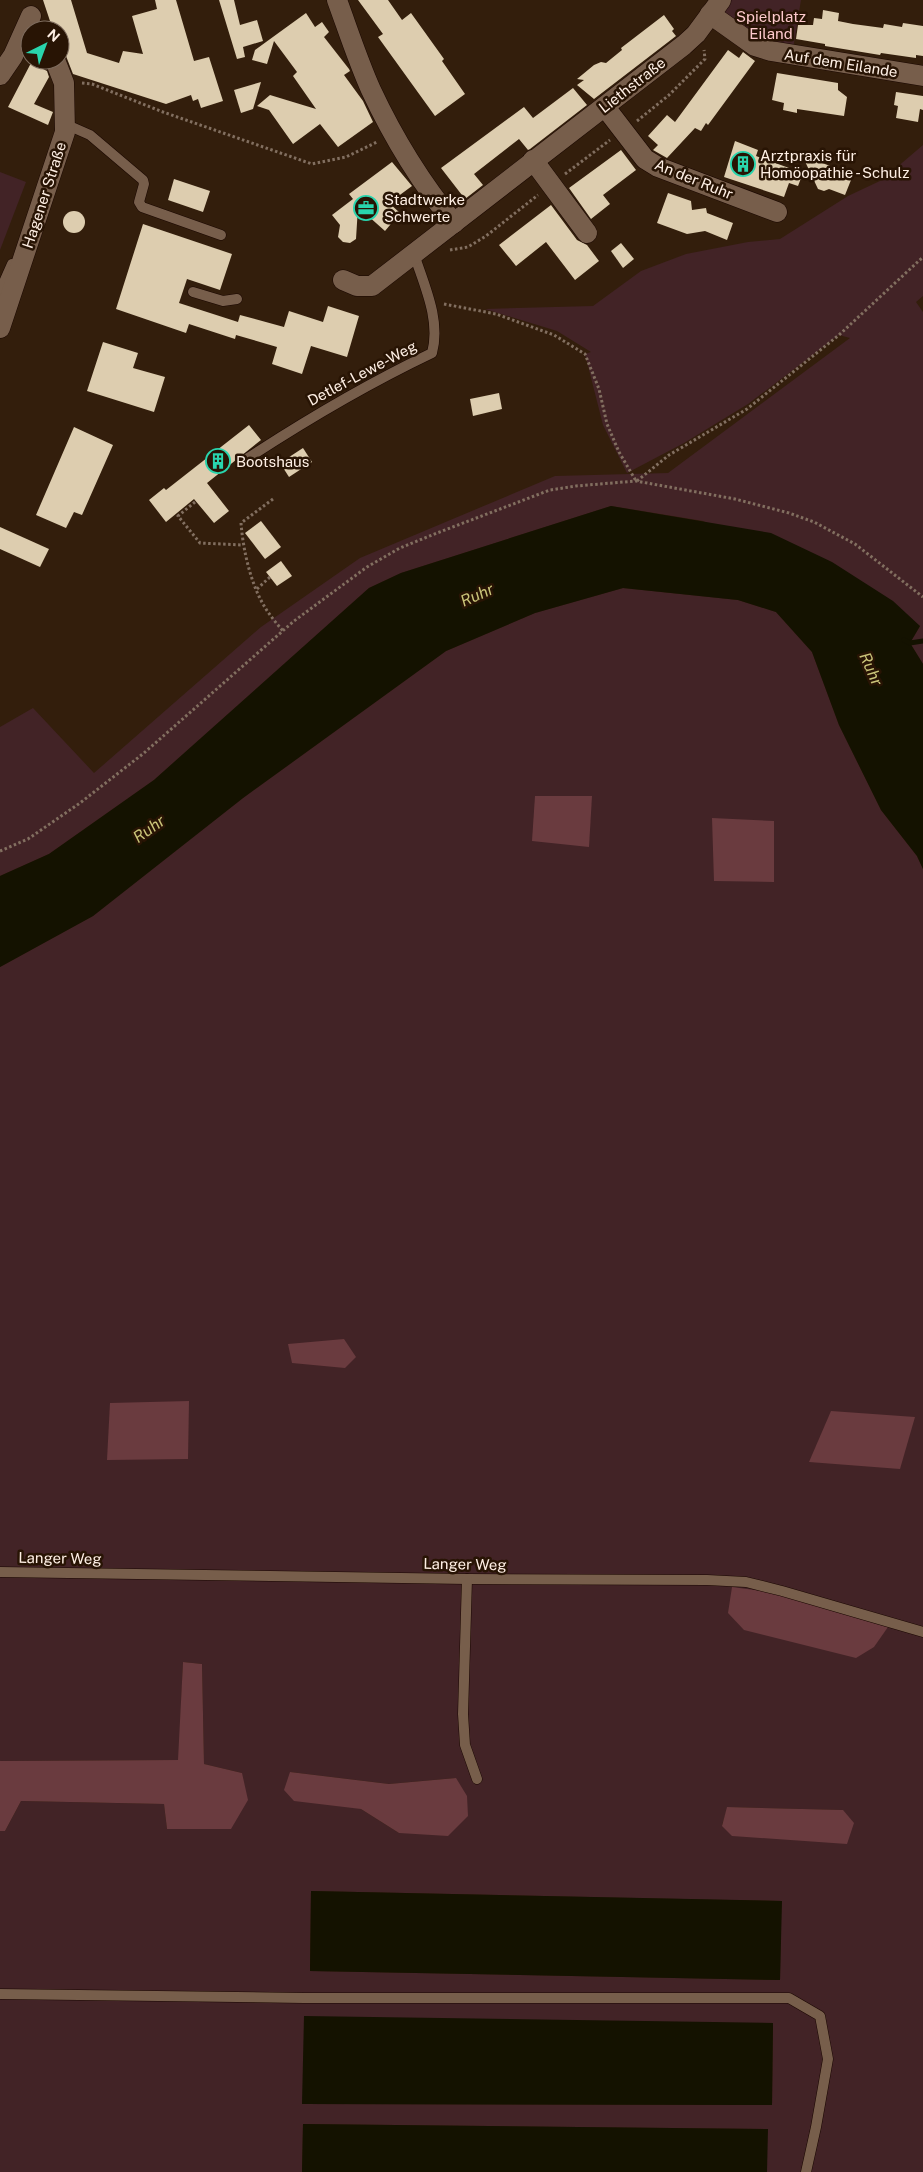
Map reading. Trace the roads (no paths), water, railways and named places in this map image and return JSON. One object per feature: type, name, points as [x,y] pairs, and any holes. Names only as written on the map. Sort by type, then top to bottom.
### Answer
[{"type":"street","points":[[337,0],[371,88],[392,133],[449,218]]},
{"type":"street","name":"Liethstraße","points":[[342,280],[358,286],[372,286],[431,241],[449,218],[605,107],[684,45],[696,34],[716,7]]},
{"type":"street","name":"Auf dem Eilande","points":[[716,7],[755,46],[771,51],[923,76]]},
{"type":"street","points":[[0,75],[13,56],[33,15]]},
{"type":"street","name":"Hagener Straße","points":[[0,328],[65,132],[64,83],[59,70]]},
{"type":"street","name":"An der Ruhr","points":[[605,107],[644,159],[658,167],[777,212]]},
{"type":"street","points":[[533,160],[587,233]]},
{"type":"lane","points":[[65,124],[90,135],[143,180],[144,184],[139,202],[142,207],[221,235]]},
{"type":"lane","points":[[0,291],[52,169]]},
{"type":"lane","name":"Detlef-Lewe-Weg","points":[[245,460],[312,416],[432,352],[436,338],[430,302],[414,254]]},
{"type":"lane","points":[[193,292],[223,301],[237,299]]},
{"type":"lane","name":"Langer Weg","points":[[0,1572],[746,1582],[923,1632]]},
{"type":"lane","points":[[467,1579],[463,1714],[464,1745],[477,1779]]},
{"type":"lane","points":[[0,1994],[314,1998],[789,1998],[820,2016],[828,2059],[806,2172]]},
{"type":"water","name":"Ruhr","points":[[611,506],[771,533],[832,562],[893,601],[920,626],[910,643],[923,664],[923,869],[917,856],[881,810],[839,725],[812,652],[776,612],[738,600],[623,588],[535,613],[446,651],[243,798],[93,916],[0,967],[0,876],[49,854],[154,780],[369,588],[401,573]]},
{"type":"water","points":[[311,1891],[782,1901],[780,1980],[310,1971]]},
{"type":"water","points":[[304,2016],[773,2023],[772,2105],[302,2104]]},
{"type":"water","points":[[303,2124],[768,2129],[767,2172],[302,2172]]},
{"type":"waterway","points":[[904,640],[910,643],[923,641]]},
{"type":"place","name":"Arztpraxis für Homöopathie - Schulz","points":[[743,164]]},
{"type":"place","name":"Stadtwerke Schwerte","points":[[366,208]]},
{"type":"place","name":"Bootshaus","points":[[218,461]]},
{"type":"park label","name":"Spielplatz Eiland","points":[[771,24]]}]
